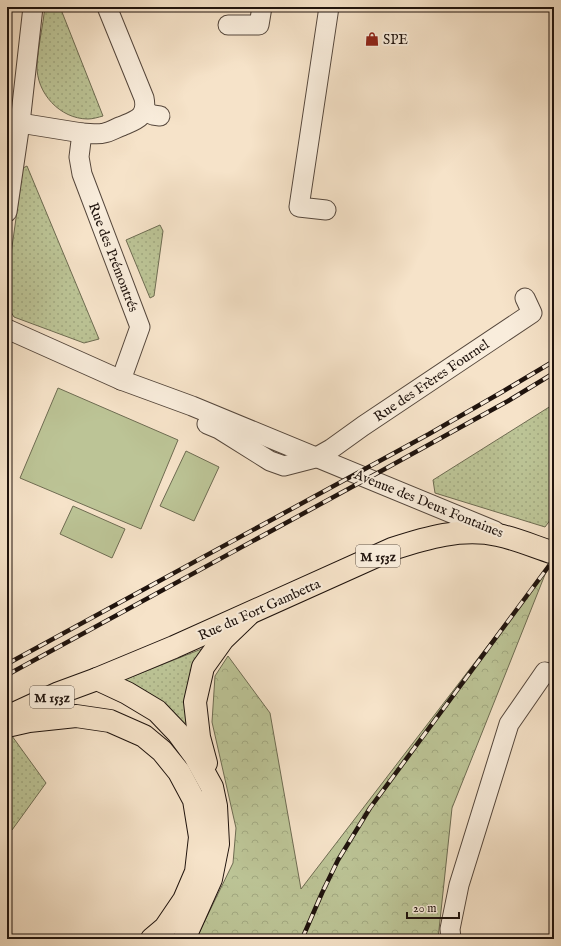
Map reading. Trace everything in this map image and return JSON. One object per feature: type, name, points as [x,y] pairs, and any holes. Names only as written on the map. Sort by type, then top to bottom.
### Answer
[{"type":"main road","name":"Rue du Fort Gambetta","points":[[7,717],[59,693],[98,679],[248,615],[392,549],[419,541],[456,533],[477,532],[497,534],[517,540]]},
{"type":"main road","name":"Avenue des Deux Fontaines","points":[[517,540],[550,553]]},
{"type":"main road","points":[[184,939],[211,879],[218,844],[216,806],[199,737],[195,702],[203,666],[223,639],[248,615]]},
{"type":"main road","points":[[98,679],[127,693],[157,711],[178,733],[195,756],[212,787]]},
{"type":"main road","points":[[7,726],[29,721],[76,716],[110,721],[144,736],[162,751],[179,772],[194,800],[200,837],[196,872],[184,900],[165,928],[152,939]]},
{"type":"street","points":[[7,212],[20,123],[33,7]]},
{"type":"street","points":[[20,123],[82,133],[104,134],[134,121],[141,116],[152,114],[146,105],[107,7]]},
{"type":"street","points":[[228,25],[259,25],[262,7]]},
{"type":"street","points":[[326,210],[299,207],[329,7]]},
{"type":"street","name":"Rue des Prémontrés","points":[[82,133],[79,157],[82,174],[140,327],[121,380]]},
{"type":"street","name":"Rue des Frères Fournel","points":[[316,457],[331,449],[362,426],[532,313],[525,298]]},
{"type":"street","name":"Avenue des Deux Fontaines","points":[[7,329],[121,380],[192,406],[517,540]]},
{"type":"street","points":[[451,939],[450,929],[459,885],[509,724],[545,672],[554,675]]},
{"type":"green space","points":[[45,7],[60,7],[103,116],[88,119],[78,118],[59,109],[45,94],[38,75],[37,65]]},
{"type":"green space","points":[[27,166],[99,339],[84,343],[14,317],[8,307],[7,283],[23,168]]},
{"type":"green space","points":[[160,225],[163,231],[154,296],[150,298],[126,240]]},
{"type":"green space","points":[[58,388],[178,440],[141,529],[20,478]]},
{"type":"green space","points":[[554,404],[554,515],[545,527],[435,493],[433,480]]},
{"type":"green space","points":[[186,451],[219,467],[194,521],[160,506]]},
{"type":"green space","points":[[73,506],[125,529],[112,558],[60,534]]},
{"type":"green space","points":[[548,567],[452,808],[438,939],[196,939],[233,863],[236,828],[212,722],[215,676],[228,656],[270,713],[301,889]]},
{"type":"green space","points":[[204,648],[189,734],[121,681]]},
{"type":"green space","points":[[12,736],[46,783],[12,830],[7,834],[7,737]]},
{"type":"railway","points":[[7,664],[429,434],[554,361]]},
{"type":"railway","points":[[7,675],[508,401],[554,373]]},
{"type":"railway","points":[[302,939],[338,860],[370,808],[554,559]]},
{"type":"place","name":"SPE","points":[[372,39]]}]
